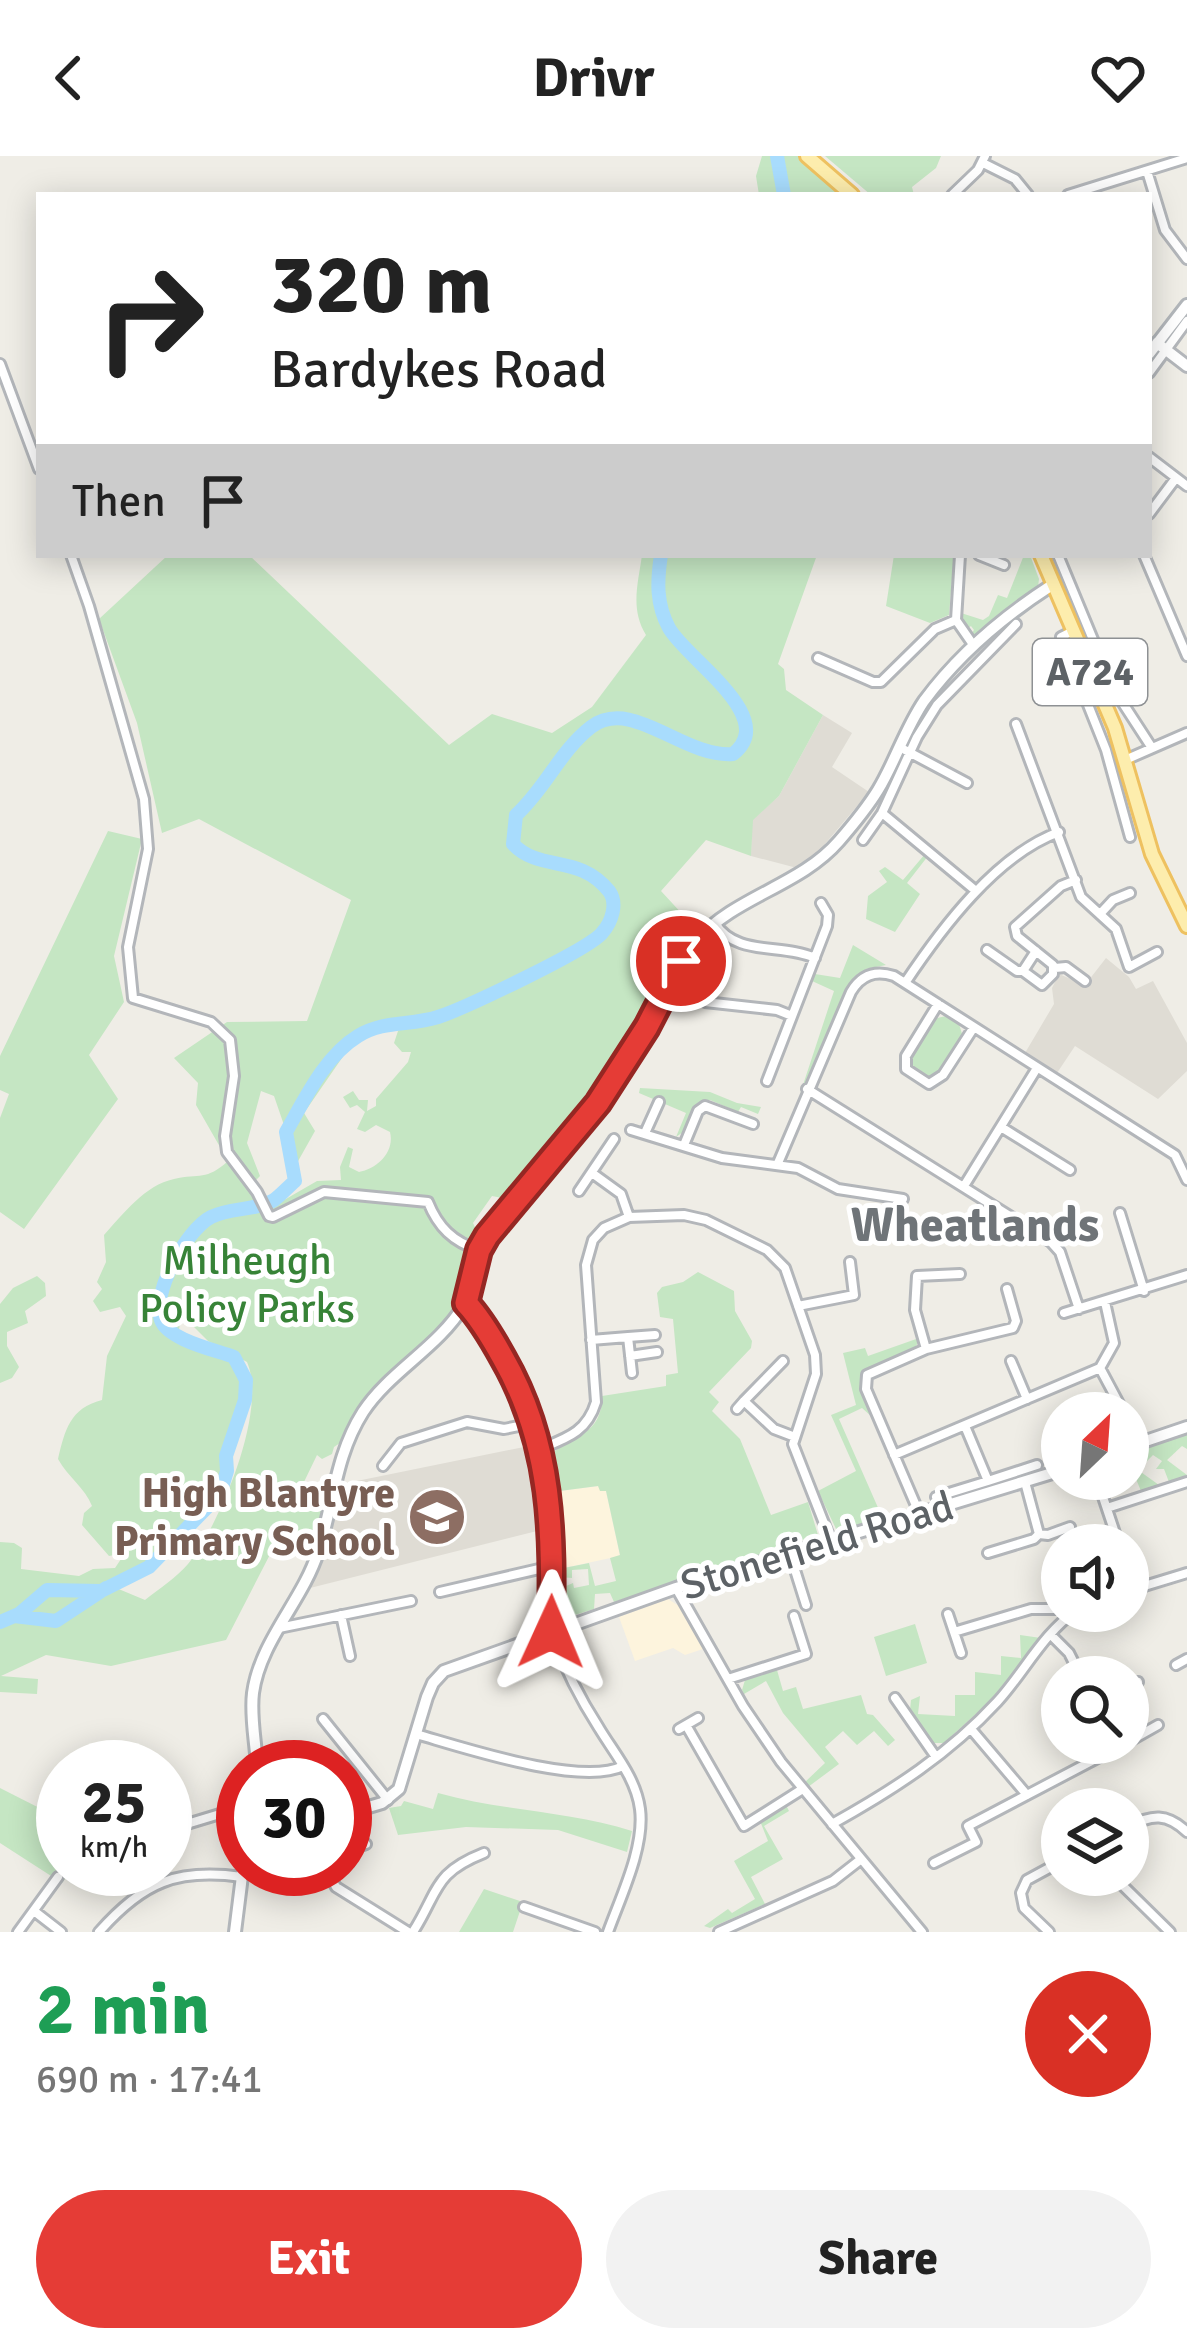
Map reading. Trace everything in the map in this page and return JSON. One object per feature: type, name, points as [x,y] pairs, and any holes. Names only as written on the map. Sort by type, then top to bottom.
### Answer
[{"type":"main road","points":[[807,156],[849,192]]},
{"type":"main road","points":[[1187,305],[1157,349],[1187,366]]},
{"type":"main road","name":"A724","points":[[1042,558],[1101,693],[1159,872],[1187,926]]},
{"type":"main road","points":[[256,1740],[254,1692],[279,1628],[314,1565],[335,1473],[365,1408],[443,1333],[466,1303],[479,1250],[598,1103],[647,1027],[681,961],[715,923],[829,852],[905,750],[924,702],[974,646],[1052,585]]},
{"type":"main road","points":[[1149,1441],[1187,1427]]},
{"type":"main road","name":"Stonefield Road","points":[[388,1800],[402,1783],[433,1683],[444,1671],[676,1588],[1041,1477]]},
{"type":"main road","points":[[372,1805],[388,1800]]},
{"type":"main road","points":[[235,1932],[239,1896]]},
{"type":"street","points":[[1079,192],[1187,158]]},
{"type":"street","points":[[955,192],[984,159],[1026,192]]},
{"type":"street","points":[[1147,171],[1165,230],[1187,259]]},
{"type":"street","points":[[1157,349],[1187,321]]},
{"type":"street","points":[[0,364],[36,462]]},
{"type":"street","points":[[1152,459],[1187,486]]},
{"type":"street","points":[[1152,510],[1176,478]]},
{"type":"street","points":[[71,558],[144,800],[148,849],[128,947],[133,998],[211,1022],[230,1040],[234,1076],[227,1152],[269,1216],[324,1192],[428,1202],[435,1220],[458,1244],[479,1250]]},
{"type":"street","points":[[963,558],[956,620],[974,646]]},
{"type":"street","points":[[993,558],[1004,565]]},
{"type":"street","points":[[1059,558],[1117,697],[1152,748]]},
{"type":"street","points":[[1145,558],[1187,656]]},
{"type":"street","points":[[818,658],[881,682],[935,629],[956,620]]},
{"type":"street","points":[[863,839],[882,813],[905,750],[937,705],[1016,624]]},
{"type":"street","points":[[1071,632],[1061,637],[1106,750],[1130,837]]},
{"type":"street","points":[[1016,724],[1086,905],[1116,929],[1129,967],[1157,952]]},
{"type":"street","points":[[1124,760],[1187,733]]},
{"type":"street","points":[[905,750],[967,783]]},
{"type":"street","points":[[882,813],[976,891]]},
{"type":"street","points":[[1126,826],[1142,822]]},
{"type":"street","points":[[905,983],[976,891],[1022,853],[1059,832]]},
{"type":"street","points":[[1076,880],[1061,886],[1015,927],[1017,936],[1054,968],[1066,967],[1085,981]]},
{"type":"street","points":[[1100,914],[1113,900],[1130,893]]},
{"type":"street","points":[[767,1081],[768,1066],[832,914],[821,903]]},
{"type":"street","points":[[715,923],[737,944],[793,950],[815,958]]},
{"type":"street","points":[[987,950],[1042,985],[1054,968]]},
{"type":"street","points":[[1023,971],[1036,951]]},
{"type":"street","points":[[778,1163],[856,984],[876,973],[905,983],[1175,1156],[1187,1180]]},
{"type":"street","points":[[705,1002],[721,999],[792,1016]]},
{"type":"street","points":[[938,1004],[906,1057],[906,1069],[916,1079],[929,1084],[940,1079],[974,1028]]},
{"type":"street","points":[[964,1186],[1037,1067]]},
{"type":"street","points":[[807,1089],[1051,1242],[1060,1252],[1078,1309]]},
{"type":"street","points":[[645,1133],[659,1102]]},
{"type":"street","points":[[684,1145],[698,1111],[705,1106],[753,1124]]},
{"type":"street","points":[[1001,1127],[1070,1170]]},
{"type":"street","points":[[631,1130],[731,1160],[798,1168],[838,1189],[903,1199]]},
{"type":"street","points":[[579,1192],[614,1139]]},
{"type":"street","points":[[592,1173],[621,1194],[629,1217]]},
{"type":"street","points":[[1120,1213],[1144,1291]]},
{"type":"street","points":[[540,1448],[576,1434],[590,1421],[596,1402],[586,1264],[589,1250],[604,1228],[629,1217],[695,1216],[767,1250],[785,1268],[817,1364],[795,1437],[795,1455],[831,1541]]},
{"type":"street","points":[[798,1306],[854,1295],[850,1262]]},
{"type":"street","points":[[926,1349],[915,1310],[916,1276],[961,1274]]},
{"type":"street","points":[[1064,1313],[1187,1275]]},
{"type":"street","points":[[920,1515],[866,1389],[867,1375],[926,1349],[1013,1328],[1016,1322],[1007,1289]]},
{"type":"street","points":[[894,1455],[1100,1368],[1114,1343],[1105,1302]]},
{"type":"street","points":[[466,1303],[523,1393],[534,1423],[550,1517],[551,1632],[636,1796],[640,1822],[608,1932]]},
{"type":"street","points":[[591,1340],[655,1335]]},
{"type":"street","points":[[628,1337],[632,1373]]},
{"type":"street","points":[[630,1356],[657,1352]]},
{"type":"street","points":[[783,1360],[741,1405],[774,1429],[795,1437]]},
{"type":"street","points":[[1012,1361],[1027,1399]]},
{"type":"street","points":[[1100,1368],[1113,1392]]},
{"type":"street","points":[[383,1466],[401,1443],[417,1436],[467,1422],[504,1429],[534,1423]]},
{"type":"street","points":[[965,1426],[988,1481]]},
{"type":"street","points":[[383,1443],[392,1452]]},
{"type":"street","points":[[936,1497],[1037,1465]]},
{"type":"street","points":[[1107,1508],[1187,1481]]},
{"type":"street","points":[[988,1553],[1005,1542],[1039,1534],[1025,1483]]},
{"type":"street","points":[[1104,1500],[1112,1524]]},
{"type":"street","points":[[790,1554],[806,1605]]},
{"type":"street","points":[[440,1592],[552,1566]]},
{"type":"street","points":[[1149,1585],[1187,1573]]},
{"type":"street","points":[[676,1588],[758,1730],[801,1790],[922,1932]]},
{"type":"street","points":[[279,1628],[411,1601]]},
{"type":"street","points":[[954,1632],[1041,1610]]},
{"type":"street","points":[[948,1614],[961,1653]]},
{"type":"street","points":[[341,1615],[350,1656]]},
{"type":"street","points":[[728,1679],[806,1654],[794,1616]]},
{"type":"street","points":[[831,1824],[901,1785],[971,1729],[1017,1681],[1053,1632]]},
{"type":"street","points":[[1051,1635],[1070,1656]]},
{"type":"street","points":[[1176,1664],[1187,1659]]},
{"type":"street","points":[[895,1698],[936,1757]]},
{"type":"street","points":[[698,1718],[683,1727],[744,1826],[801,1790]]},
{"type":"street","points":[[323,1719],[388,1800]]},
{"type":"street","points":[[1149,1730],[1158,1725]]},
{"type":"street","points":[[971,1729],[1027,1795]]},
{"type":"street","points":[[416,1734],[533,1765],[609,1772],[623,1766]]},
{"type":"street","points":[[934,1863],[976,1842],[968,1826],[1085,1764]]},
{"type":"street","points":[[1149,1818],[1169,1818],[1187,1832]]},
{"type":"street","points":[[351,1896],[411,1932],[436,1886],[457,1866],[484,1853]]},
{"type":"street","points":[[718,1932],[833,1882],[860,1860]]},
{"type":"street","points":[[99,1932],[142,1894],[181,1874],[216,1873]]},
{"type":"street","points":[[1041,1873],[1028,1880],[1021,1893],[1024,1908],[1048,1932]]},
{"type":"street","points":[[18,1932],[47,1896]]},
{"type":"street","points":[[1133,1896],[1170,1932]]},
{"type":"street","points":[[524,1907],[595,1932]]},
{"type":"street","points":[[34,1911],[62,1932]]},
{"type":"shaded area","points":[[823,715],[852,733],[832,767],[869,792],[814,857],[797,868],[751,856],[752,820],[779,796]]},
{"type":"shaded area","points":[[1106,958],[1136,989],[1153,981],[1187,1043],[1187,1071],[1158,1099],[1075,1046],[1057,1073],[1025,1053],[1054,1004],[1052,988],[1059,974],[1085,985]]},
{"type":"shaded area","name":"High Blantyre Primary School","points":[[529,1446],[541,1530],[310,1588],[322,1563],[342,1484]]},
{"type":"shaded area","points":[[599,1486],[606,1491],[620,1556],[559,1569],[552,1492]]},
{"type":"shaded area","points":[[668,1599],[679,1606],[706,1648],[685,1655],[673,1648],[635,1661],[619,1617]]},
{"type":"green space","points":[[762,156],[799,156],[838,192],[759,192],[756,176]]},
{"type":"green space","points":[[825,156],[941,156],[936,168],[912,187],[913,192],[867,192]]},
{"type":"green space","name":"Milheugh Policy Parks","points":[[165,558],[252,558],[449,745],[492,714],[552,733],[592,707],[646,635],[637,606],[642,558],[816,558],[778,664],[784,669],[786,690],[823,715],[779,796],[753,820],[751,856],[706,840],[661,891],[697,930],[669,968],[643,1023],[591,1103],[513,1200],[492,1196],[473,1223],[479,1236],[459,1300],[439,1329],[376,1387],[332,1454],[322,1459],[317,1455],[303,1484],[325,1493],[318,1534],[291,1543],[279,1537],[226,1640],[111,1666],[46,1655],[1,1676],[38,1679],[37,1694],[0,1692],[0,1542],[22,1548],[21,1569],[79,1576],[93,1569],[115,1568],[125,1553],[109,1556],[82,1525],[84,1513],[92,1506],[58,1459],[76,1415],[102,1400],[107,1356],[126,1316],[120,1307],[100,1312],[93,1301],[102,1289],[97,1282],[106,1262],[104,1235],[154,1187],[208,1174],[228,1161],[196,1105],[198,1083],[174,1058],[227,1022],[307,1021],[351,900],[199,819],[162,833],[137,723],[99,619]],"holes":[[[401,1022],[394,1043],[402,1052],[411,1052],[376,1099],[376,1106],[367,1111],[368,1100],[359,1100],[353,1091],[343,1097],[350,1108],[357,1105],[365,1112],[357,1129],[365,1132],[376,1125],[390,1132],[387,1153],[359,1172],[349,1167],[353,1149],[348,1147],[340,1167],[341,1180],[317,1181],[272,1207],[270,1216],[252,1184],[260,1176],[247,1143],[261,1091],[274,1096],[297,1163],[315,1131],[304,1113],[364,1026]],[[180,1322],[189,1322],[208,1341],[247,1362],[251,1408],[237,1466],[214,1523],[188,1564],[145,1600],[109,1585],[150,1567],[220,1494],[226,1456],[245,1400],[246,1380],[234,1357],[178,1339]]]},
{"type":"green space","points":[[894,558],[954,558],[949,615],[930,623],[886,606]]},
{"type":"green space","points":[[1023,558],[1031,558],[1038,587],[971,634],[974,630],[967,629],[961,613],[983,620],[998,595],[1007,598]]},
{"type":"green space","points":[[108,831],[142,839],[114,956],[124,1002],[89,1055],[118,1099],[24,1229],[0,1212],[0,1118],[9,1094],[0,1090],[0,1056]]},
{"type":"green space","points":[[928,856],[907,883],[920,894],[895,932],[866,919],[868,896],[887,882],[879,871],[885,867],[903,880]]},
{"type":"green space","points":[[853,945],[886,965],[866,969],[849,984],[800,1094],[834,991],[812,981],[815,974],[840,978]]},
{"type":"green space","points":[[946,1016],[959,1024],[963,1037],[941,1073],[924,1079],[910,1070],[911,1052],[933,1019]]},
{"type":"green space","points":[[640,1088],[710,1092],[761,1107],[758,1114],[741,1107],[738,1112],[710,1100],[698,1103],[676,1137],[686,1113],[639,1093]]},
{"type":"green space","points":[[698,1272],[734,1291],[735,1311],[752,1341],[751,1348],[709,1392],[719,1402],[712,1411],[740,1439],[771,1515],[808,1502],[818,1535],[614,1602],[610,1593],[595,1594],[594,1609],[562,1619],[559,1589],[573,1583],[574,1588],[589,1585],[588,1569],[572,1570],[572,1578],[559,1577],[559,1569],[589,1563],[595,1586],[616,1581],[610,1558],[620,1555],[606,1491],[598,1486],[552,1492],[549,1456],[592,1427],[602,1396],[666,1386],[666,1375],[678,1373],[673,1319],[660,1317],[657,1293]]},
{"type":"green space","points":[[37,1276],[45,1283],[46,1296],[25,1311],[28,1323],[7,1332],[7,1346],[19,1367],[12,1378],[0,1383],[0,1304],[13,1288]]},
{"type":"green space","points":[[919,1338],[916,1347],[862,1371],[861,1389],[872,1417],[862,1408],[839,1419],[883,1519],[837,1531],[818,1491],[856,1471],[831,1415],[856,1405],[843,1353],[865,1348],[868,1356]]},
{"type":"green space","points":[[1187,1434],[1187,1449],[1182,1446],[1167,1460],[1187,1475],[1169,1482],[1164,1469],[1156,1469],[1162,1461],[1153,1455],[1149,1459],[1149,1448]]},
{"type":"green space","points":[[915,1624],[927,1663],[886,1676],[874,1637]]},
{"type":"green space","points":[[1020,1635],[1041,1638],[990,1701],[944,1743],[934,1743],[910,1710],[911,1700],[920,1696],[918,1714],[955,1716],[955,1695],[975,1695],[975,1672],[1001,1675],[1001,1656],[1021,1658]]},
{"type":"green space","points":[[777,1670],[783,1691],[796,1687],[803,1709],[861,1695],[867,1714],[895,1740],[888,1746],[874,1731],[857,1745],[843,1731],[825,1747],[839,1764],[808,1787],[804,1783],[825,1763],[783,1713],[766,1681],[744,1694],[742,1690],[745,1680]]},
{"type":"green space","points":[[0,1788],[36,1806],[36,1866],[0,1843]]},
{"type":"green space","points":[[438,1793],[632,1831],[627,1852],[558,1830],[466,1827],[398,1835],[389,1808],[404,1801],[433,1809]]},
{"type":"green space","points":[[786,1805],[789,1811],[764,1826],[783,1859],[751,1877],[765,1904],[710,1928],[704,1926],[728,1909],[732,1913],[755,1899],[734,1861],[768,1841],[760,1821]]},
{"type":"green space","points":[[484,1889],[523,1902],[513,1932],[459,1932]]},
{"type":"waterway","points":[[777,156],[783,192]]},
{"type":"waterway","points":[[0,1622],[19,1614],[47,1590],[101,1591],[149,1567],[220,1494],[246,1380],[234,1357],[182,1339],[165,1327],[159,1309],[161,1295],[173,1264],[201,1224],[218,1214],[267,1203],[295,1181],[286,1132],[336,1055],[368,1031],[438,1017],[497,991],[574,952],[606,929],[613,901],[597,879],[535,858],[513,844],[516,815],[570,747],[607,719],[641,723],[714,753],[733,754],[744,739],[745,723],[738,706],[669,628],[659,592],[661,558]]},
{"type":"waterway","points":[[14,1616],[56,1621],[106,1588]]},
{"type":"place","name":"High Blantyre Primary School","points":[[437,1517]]},
{"type":"district","name":"Wheatlands","points":[[975,1225]]},
{"type":"route","points":[[551,1632],[550,1517],[534,1423],[505,1362],[466,1303],[471,1276],[487,1236],[598,1103],[647,1027],[681,961]]}]
